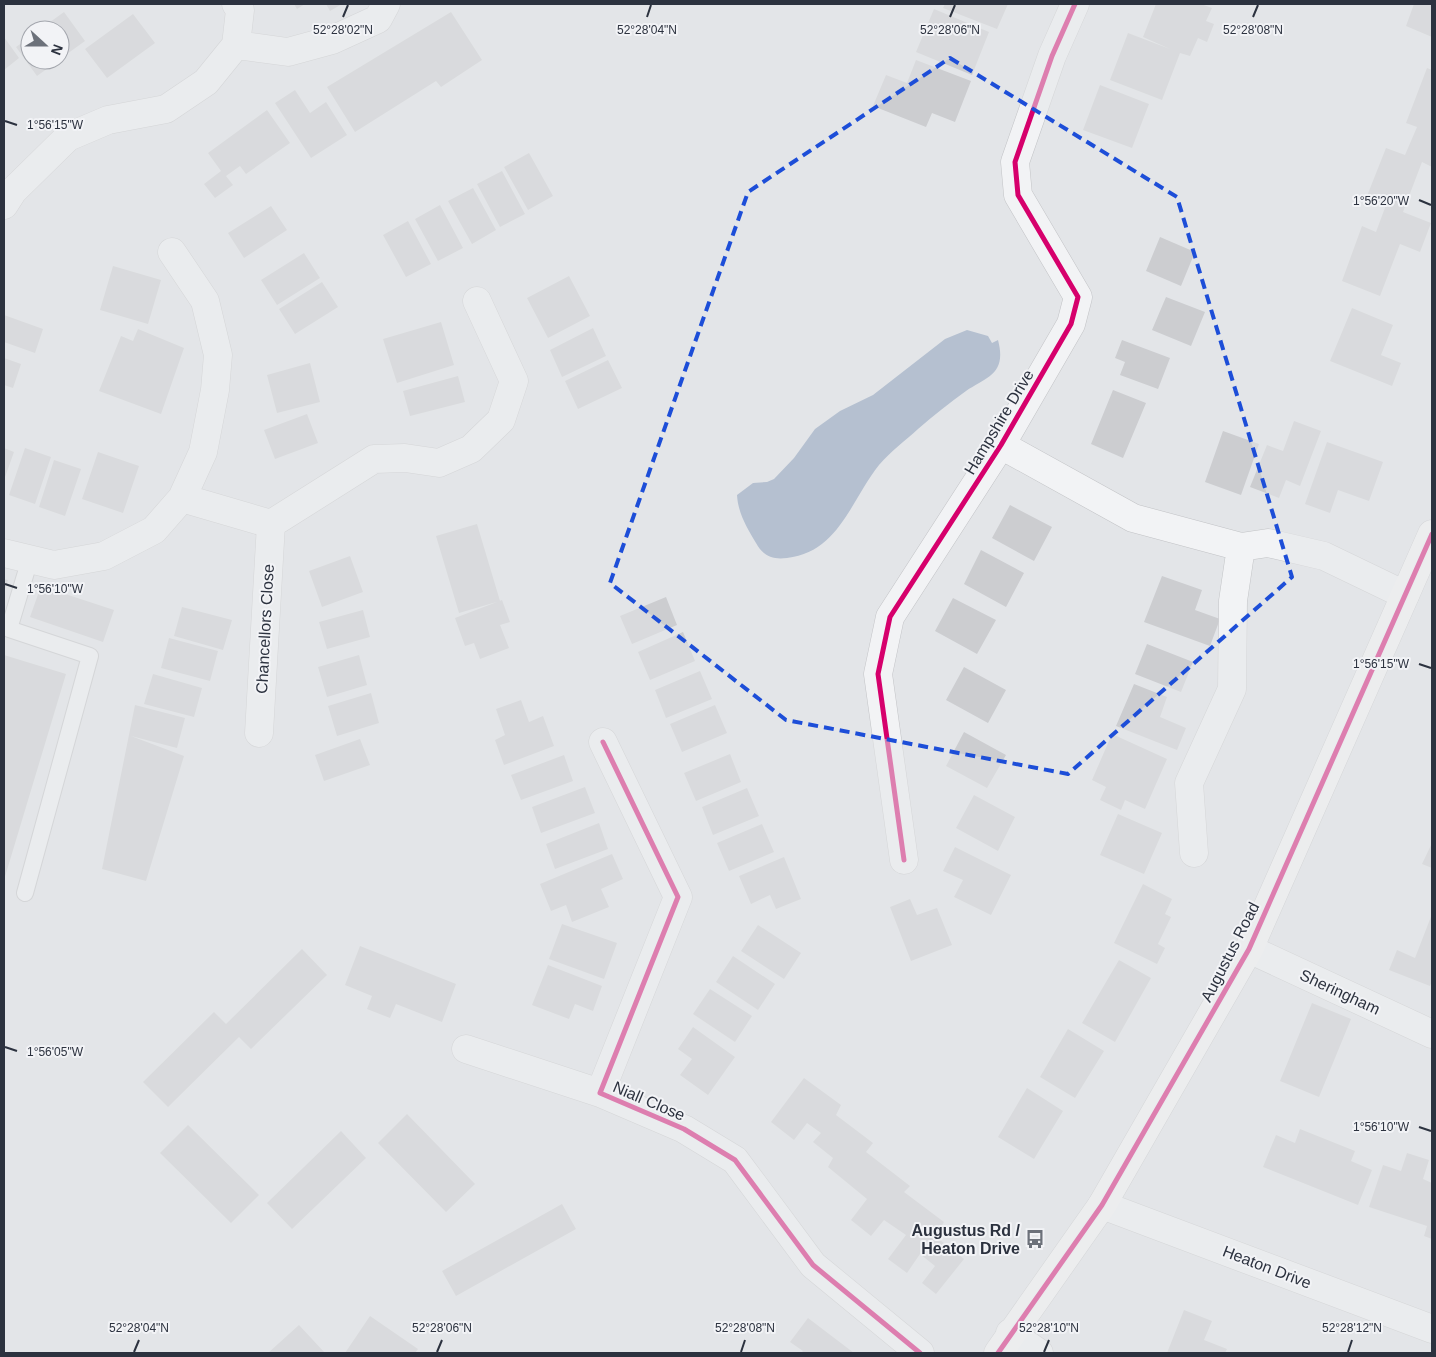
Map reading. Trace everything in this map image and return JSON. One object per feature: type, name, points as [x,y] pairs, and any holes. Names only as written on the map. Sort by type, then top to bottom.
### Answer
[{"type":"street","points":[[4,205],[13,191],[68,137],[108,120],[166,109],[206,82],[236,45],[240,10],[236,4]]},
{"type":"street","points":[[236,45],[288,52],[332,40],[378,19],[386,4]]},
{"type":"street","name":"Hampshire Drive","points":[[904,860],[878,674],[890,618],[1001,445],[1071,324],[1078,297],[1018,195],[1015,162],[1052,56],[1075,4]]},
{"type":"street","points":[[17,556],[54,565],[104,556],[154,530],[182,498],[203,452],[215,390],[218,355],[205,300],[172,252]]},
{"type":"street","points":[[182,498],[271,524],[374,459],[405,458],[439,463],[471,449],[501,420],[514,381],[477,301]]},
{"type":"street","name":"Hampshire Drive","points":[[1001,445],[1133,518],[1242,547],[1268,543],[1324,556],[1405,595]]},
{"type":"street","name":"Chancellors Close","points":[[259,733],[271,524]]},
{"type":"street","points":[[1194,853],[1189,783],[1232,689],[1233,601],[1242,547]]},
{"type":"street","name":"Augustus Road","points":[[1004,1343],[1102,1204],[1249,949],[1405,595],[1429,550]]},
{"type":"street","name":"Niall Close","points":[[603,742],[678,897],[600,1093],[684,1129],[735,1160],[813,1265],[920,1353]]},
{"type":"street","name":"Sheringham","points":[[1249,949],[1432,1034]]},
{"type":"street","points":[[466,1049],[600,1093]]},
{"type":"street","name":"Heaton Drive","points":[[1102,1204],[1432,1329]]},
{"type":"street","points":[[1004,1343],[1039,1353]]},
{"type":"lane","points":[[17,556],[10,628],[90,656],[25,893]]},
{"type":"highlighted area","points":[[950,58],[1177,197],[1292,577],[1068,774],[786,720],[610,583],[748,192]]},
{"type":"water","points":[[967,330],[988,336],[992,343],[998,340],[1000,360],[993,373],[947,405],[888,455],[869,479],[842,522],[832,535],[819,546],[805,554],[787,558],[773,558],[765,554],[744,520],[739,508],[737,495],[753,483],[767,482],[774,479],[794,458],[815,429],[840,411],[873,395],[945,339]]},
{"type":"building","points":[[294,4],[305,4],[297,9]]},
{"type":"building","points":[[326,4],[342,4],[330,11]]},
{"type":"building","points":[[945,4],[1008,4],[997,29],[943,8]]},
{"type":"building","points":[[1156,4],[1201,4],[1212,8],[1206,21],[1214,24],[1207,42],[1198,38],[1190,56],[1180,53],[1162,100],[1110,80],[1128,33],[1170,49],[1143,37]]},
{"type":"building","points":[[1414,4],[1432,4],[1432,37],[1406,26]]},
{"type":"building","points":[[934,9],[989,32],[972,75],[916,52]]},
{"type":"building","points":[[64,12],[70,20],[53,20]]},
{"type":"building","points":[[451,12],[482,60],[441,87],[436,81],[355,132],[327,87]]},
{"type":"building","points":[[133,14],[155,43],[107,78],[85,49]]},
{"type":"building","points":[[70,20],[85,41],[70,52]]},
{"type":"building","points":[[4,37],[19,58],[4,70]]},
{"type":"building","points":[[20,44],[20,53],[16,47]]},
{"type":"building","points":[[916,60],[971,81],[955,122],[932,113],[926,127],[873,106],[886,75],[907,83]]},
{"type":"building","points":[[1427,68],[1432,70],[1432,167],[1422,162],[1403,212],[1431,223],[1420,252],[1400,244],[1380,296],[1342,281],[1362,226],[1376,232],[1386,205],[1367,196],[1386,148],[1405,155],[1417,127],[1406,123]]},
{"type":"building","points":[[33,70],[45,70],[37,76]]},
{"type":"building","points":[[1100,85],[1149,104],[1132,148],[1083,130]]},
{"type":"building","points":[[295,90],[310,113],[326,102],[347,135],[311,158],[275,103]]},
{"type":"building","points":[[267,110],[290,143],[246,174],[240,166],[226,176],[233,185],[215,198],[204,184],[221,171],[208,153]]},
{"type":"building","points":[[529,153],[553,196],[528,210],[504,167]]},
{"type":"building","points":[[502,171],[525,214],[500,227],[477,184]]},
{"type":"building","points":[[473,188],[496,230],[472,244],[448,201]]},
{"type":"building","points":[[440,205],[463,248],[438,261],[415,219]]},
{"type":"building","points":[[271,206],[287,230],[244,258],[228,233]]},
{"type":"building","points":[[408,221],[431,264],[406,277],[383,235]]},
{"type":"building","points":[[1160,237],[1195,252],[1181,286],[1146,271]]},
{"type":"building","points":[[304,253],[320,278],[277,305],[261,280]]},
{"type":"building","points":[[113,266],[161,280],[148,324],[100,310]]},
{"type":"building","points":[[569,276],[590,316],[548,338],[527,298]]},
{"type":"building","points":[[322,282],[338,307],[295,334],[279,309]]},
{"type":"building","points":[[1166,297],[1205,312],[1191,346],[1152,330]]},
{"type":"building","points":[[1352,308],[1393,325],[1381,355],[1401,363],[1392,386],[1330,361]]},
{"type":"building","points":[[4,315],[43,329],[35,353],[4,342]]},
{"type":"building","points":[[441,322],[454,365],[397,383],[383,339]]},
{"type":"building","points":[[593,328],[606,356],[562,377],[550,350]]},
{"type":"building","points":[[138,329],[184,348],[161,414],[99,391],[121,336],[133,341]]},
{"type":"building","points":[[1122,340],[1170,358],[1158,389],[1120,375],[1125,362],[1115,358]]},
{"type":"building","points":[[4,358],[21,364],[13,388],[4,385]]},
{"type":"building","points":[[608,360],[622,388],[578,409],[565,381]]},
{"type":"building","points":[[310,363],[320,402],[277,413],[267,375]]},
{"type":"building","points":[[458,376],[465,402],[410,416],[403,391]]},
{"type":"building","points":[[1113,390],[1146,403],[1123,458],[1091,444]]},
{"type":"building","points":[[307,414],[318,443],[275,459],[264,430]]},
{"type":"building","points":[[1294,421],[1321,431],[1300,486],[1286,480],[1279,498],[1250,487],[1267,445],[1283,451]]},
{"type":"building","points":[[1223,431],[1259,444],[1241,495],[1205,482]]},
{"type":"building","points":[[1327,442],[1383,462],[1369,501],[1338,490],[1330,513],[1305,504]]},
{"type":"building","points":[[4,448],[14,452],[4,480]]},
{"type":"building","points":[[25,448],[51,457],[35,504],[9,495]]},
{"type":"building","points":[[98,452],[139,466],[123,513],[82,499]]},
{"type":"building","points":[[54,460],[81,469],[65,516],[39,507]]},
{"type":"building","points":[[1010,505],[1052,527],[1034,561],[992,538]]},
{"type":"building","points":[[477,524],[500,601],[459,613],[436,536]]},
{"type":"building","points":[[981,550],[1024,573],[1006,607],[964,584]]},
{"type":"building","points":[[350,556],[363,592],[322,607],[309,571]]},
{"type":"building","points":[[1162,576],[1202,590],[1195,610],[1220,619],[1210,646],[1144,622]]},
{"type":"building","points":[[4,579],[8,580],[4,593]]},
{"type":"building","points":[[41,586],[114,610],[103,642],[30,617]]},
{"type":"building","points":[[666,597],[677,625],[632,644],[620,616]]},
{"type":"building","points":[[953,598],[996,620],[977,654],[935,631]]},
{"type":"building","points":[[502,600],[510,622],[500,625],[509,648],[480,659],[474,643],[465,646],[455,618]]},
{"type":"building","points":[[182,607],[232,620],[223,650],[174,636]]},
{"type":"building","points":[[363,610],[370,637],[327,649],[319,622]]},
{"type":"building","points":[[683,632],[695,661],[650,680],[638,652]]},
{"type":"building","points":[[169,638],[218,651],[210,681],[161,668]]},
{"type":"building","points":[[1147,644],[1193,662],[1181,692],[1135,674]]},
{"type":"building","points":[[4,655],[66,674],[4,880]]},
{"type":"building","points":[[359,655],[367,685],[327,697],[318,667]]},
{"type":"building","points":[[964,667],[1006,690],[988,723],[946,700]]},
{"type":"building","points":[[700,671],[712,699],[666,718],[655,690]]},
{"type":"building","points":[[153,674],[202,688],[194,717],[144,704]]},
{"type":"building","points":[[1134,684],[1167,697],[1160,717],[1186,728],[1177,750],[1116,726]]},
{"type":"building","points":[[371,693],[379,723],[337,736],[328,706]]},
{"type":"building","points":[[521,700],[529,722],[543,716],[554,746],[504,765],[495,740],[505,735],[496,709]]},
{"type":"building","points":[[135,705],[185,718],[177,748],[131,736],[184,756],[146,881],[102,869]]},
{"type":"building","points":[[715,705],[727,733],[682,752],[670,724]]},
{"type":"building","points":[[964,732],[1006,755],[987,788],[946,766]]},
{"type":"building","points":[[1112,734],[1167,759],[1145,809],[1125,800],[1121,810],[1100,800],[1106,787],[1092,780]]},
{"type":"building","points":[[360,739],[370,765],[324,781],[315,755]]},
{"type":"building","points":[[730,754],[741,782],[696,801],[684,773]]},
{"type":"building","points":[[564,755],[573,781],[521,800],[511,775]]},
{"type":"building","points":[[585,787],[595,813],[541,833],[532,807]]},
{"type":"building","points":[[747,788],[759,816],[713,835],[702,807]]},
{"type":"building","points":[[974,795],[1015,817],[998,851],[956,828]]},
{"type":"building","points":[[1118,814],[1162,833],[1144,874],[1100,855]]},
{"type":"building","points":[[599,823],[608,849],[555,869],[546,844]]},
{"type":"building","points":[[762,824],[774,852],[729,871],[717,843]]},
{"type":"building","points":[[1432,843],[1432,868],[1422,864]]},
{"type":"building","points":[[955,847],[1011,875],[991,915],[954,897],[963,880],[943,871]]},
{"type":"building","points":[[612,854],[623,879],[601,889],[609,907],[572,922],[566,905],[551,911],[540,884]]},
{"type":"building","points":[[784,857],[801,899],[776,909],[770,895],[751,904],[739,876]]},
{"type":"building","points":[[1143,884],[1172,899],[1165,914],[1171,917],[1158,944],[1165,948],[1157,964],[1114,943]]},
{"type":"building","points":[[910,899],[917,915],[937,908],[952,945],[911,961],[890,907]]},
{"type":"building","points":[[1432,914],[1432,981],[1430,986],[1389,970],[1397,950],[1415,958]]},
{"type":"building","points":[[562,924],[617,943],[604,979],[549,959]]},
{"type":"building","points":[[758,925],[801,953],[784,979],[741,951]]},
{"type":"building","points":[[360,946],[456,984],[442,1022],[396,1004],[390,1018],[367,1009],[372,996],[345,985]]},
{"type":"building","points":[[302,949],[327,975],[251,1049],[239,1037],[168,1107],[143,1082],[214,1012],[226,1024]]},
{"type":"building","points":[[733,956],[775,984],[758,1010],[716,982]]},
{"type":"building","points":[[1119,960],[1151,978],[1115,1042],[1082,1023]]},
{"type":"building","points":[[548,965],[602,986],[593,1011],[575,1004],[569,1019],[532,1005]]},
{"type":"building","points":[[710,989],[752,1016],[735,1042],[693,1014]]},
{"type":"building","points":[[1312,1003],[1351,1019],[1319,1097],[1280,1081]]},
{"type":"building","points":[[693,1027],[735,1057],[708,1095],[680,1075],[692,1059],[678,1049]]},
{"type":"building","points":[[1068,1029],[1104,1051],[1075,1098],[1040,1077]]},
{"type":"building","points":[[804,1078],[841,1105],[836,1115],[873,1143],[866,1152],[910,1186],[904,1192],[944,1222],[935,1236],[964,1259],[936,1294],[922,1283],[935,1266],[920,1254],[907,1273],[888,1259],[906,1235],[884,1220],[871,1236],[851,1220],[867,1199],[828,1167],[833,1158],[813,1142],[821,1133],[807,1123],[794,1140],[771,1122]]},
{"type":"building","points":[[1027,1088],[1063,1111],[1034,1159],[998,1137]]},
{"type":"building","points":[[407,1114],[475,1184],[446,1212],[378,1143]]},
{"type":"building","points":[[188,1125],[259,1195],[231,1223],[160,1153]]},
{"type":"building","points":[[1300,1129],[1355,1151],[1351,1161],[1372,1170],[1358,1205],[1263,1167],[1276,1135],[1295,1143]]},
{"type":"building","points":[[341,1131],[366,1158],[292,1229],[267,1203]]},
{"type":"building","points":[[1407,1153],[1429,1160],[1423,1179],[1432,1183],[1432,1239],[1424,1236],[1427,1226],[1369,1207],[1383,1165],[1401,1171]]},
{"type":"building","points":[[562,1204],[576,1229],[456,1296],[442,1271]]},
{"type":"building","points":[[1184,1310],[1212,1321],[1204,1340],[1227,1349],[1225,1353],[1167,1353]]},
{"type":"building","points":[[370,1316],[418,1349],[415,1353],[345,1353]]},
{"type":"building","points":[[808,1318],[854,1353],[801,1353],[803,1351],[790,1342]]},
{"type":"building","points":[[299,1325],[325,1353],[268,1353]]},
{"type":"cycle path","points":[[904,860],[878,674],[890,617],[1001,445],[1071,324],[1078,297],[1018,195],[1015,162],[1052,56],[1075,4]]},
{"type":"cycle path","points":[[998,1353],[1102,1205],[1249,949],[1432,534]]},
{"type":"cycle path","points":[[603,742],[678,897],[600,1093],[684,1129],[735,1160],[813,1265],[920,1353]]},
{"type":"place","name":"Augustus Rd / Heaton Drive","points":[[1035,1239]]}]
